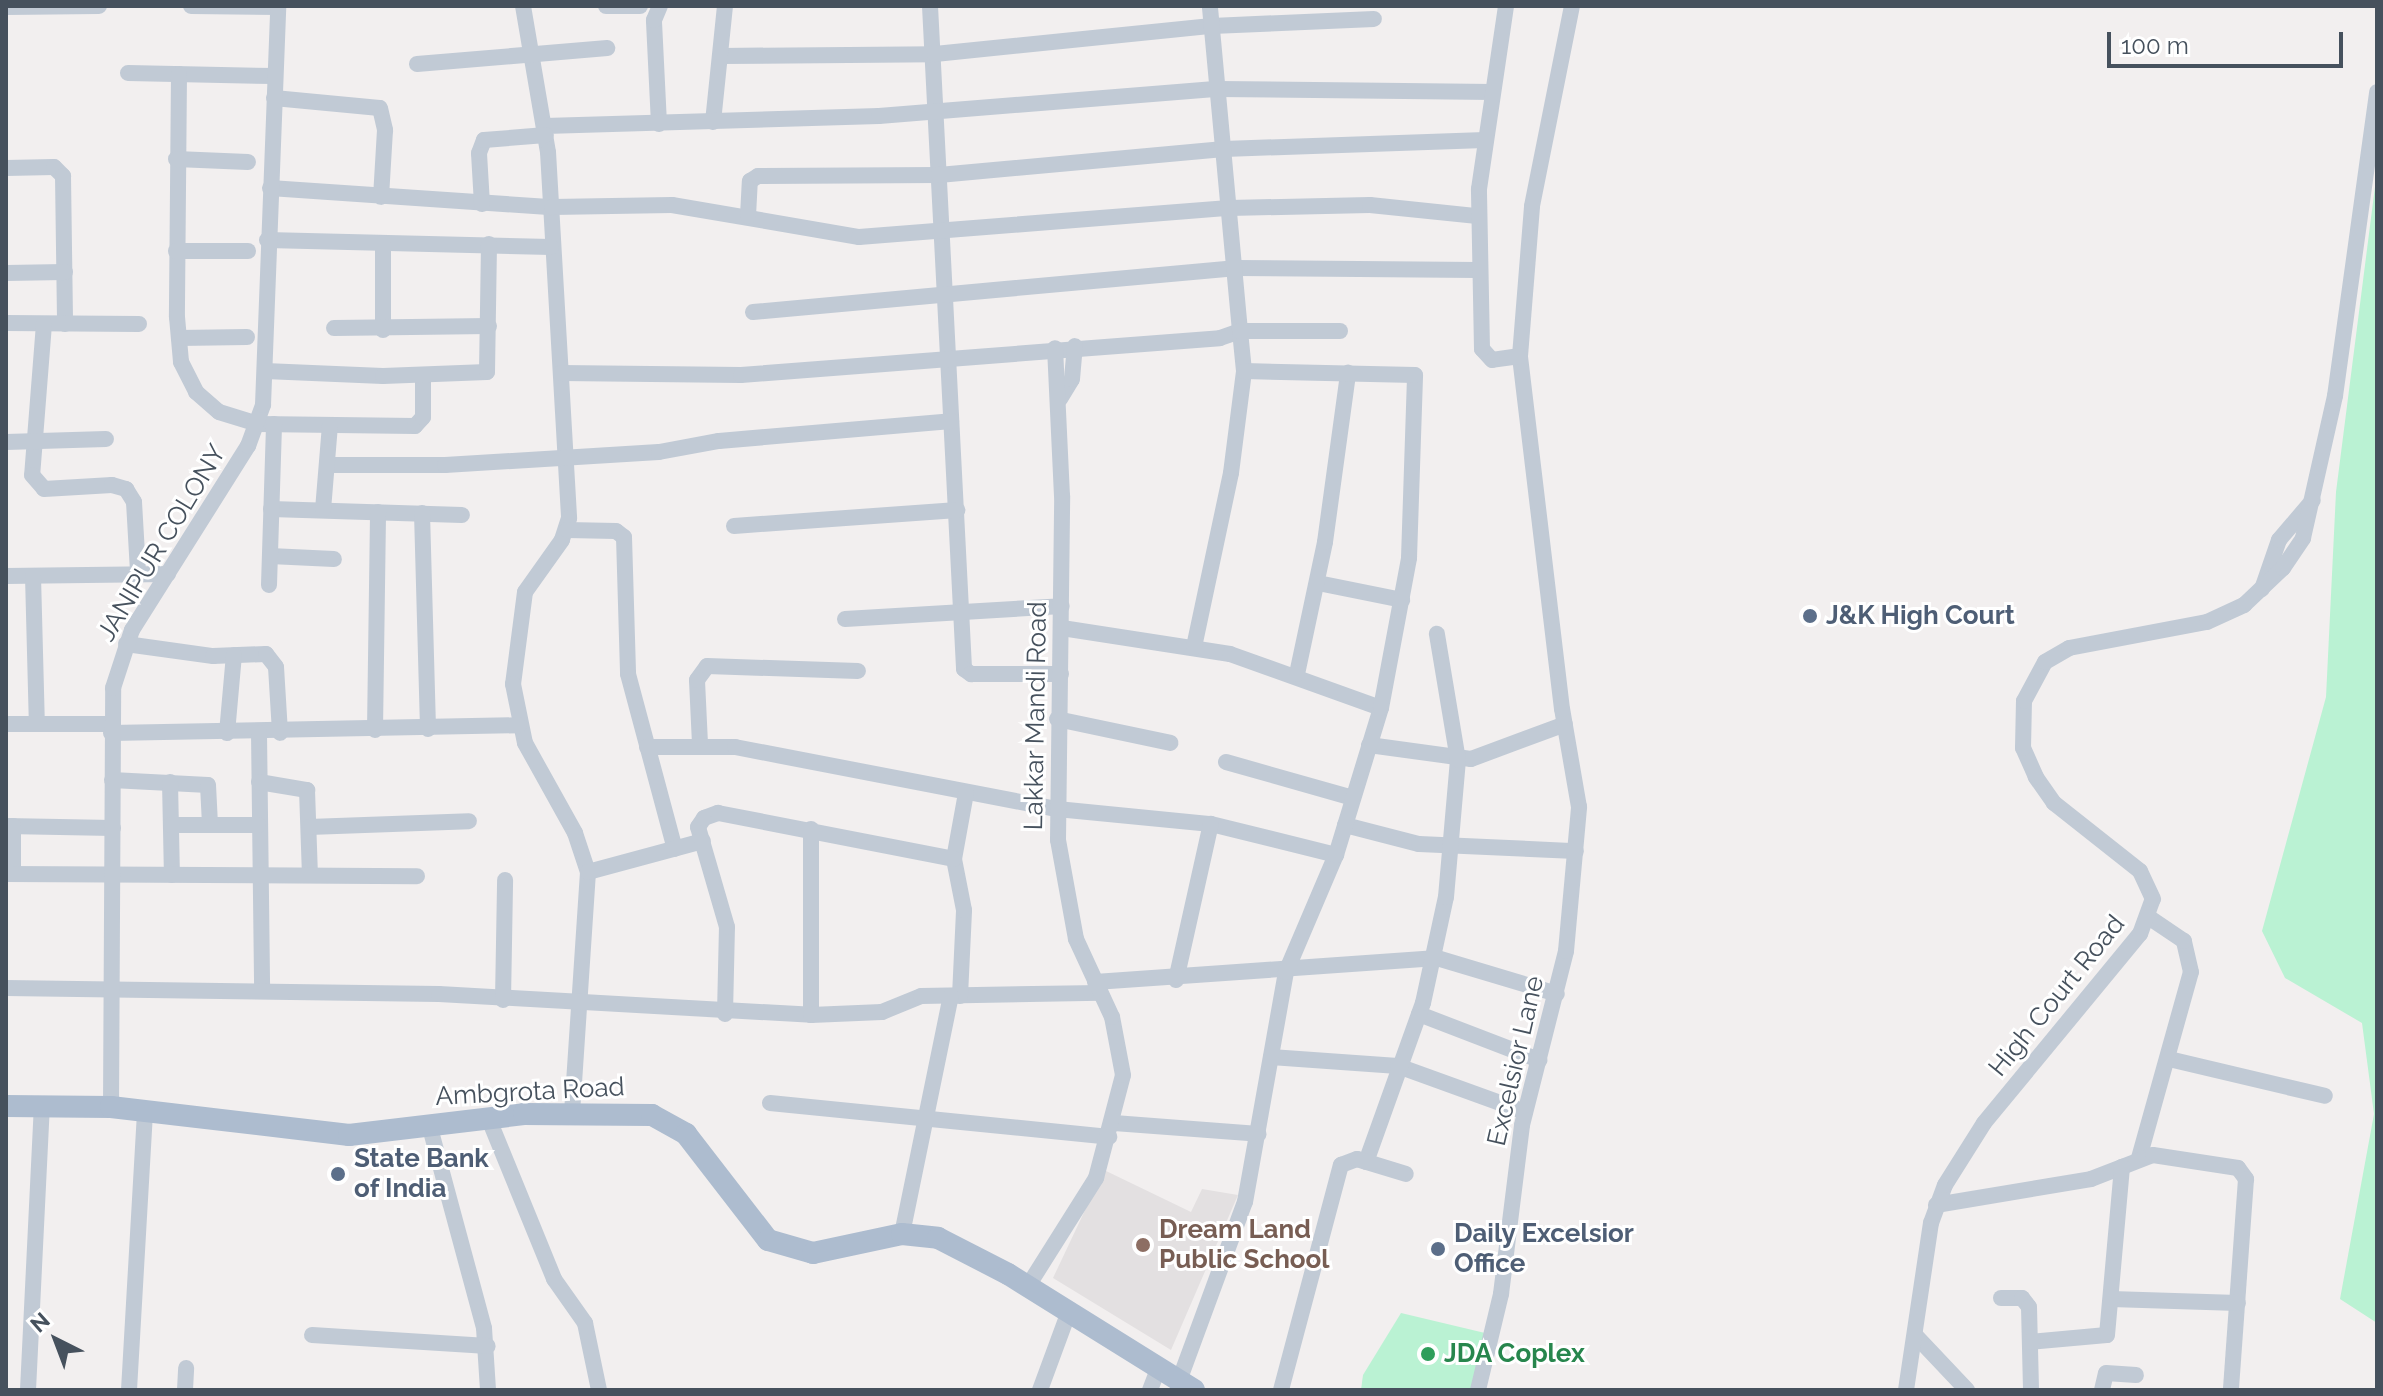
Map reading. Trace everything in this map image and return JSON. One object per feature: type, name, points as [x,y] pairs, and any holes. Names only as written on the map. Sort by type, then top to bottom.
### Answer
[{"type":"main road","name":"Ambgrota Road","points":[[6,1106],[111,1107],[319,1134],[366,1134],[488,1117],[652,1115],[686,1134],[755,1227],[789,1250],[836,1252],[902,1234],[962,1247],[1186,1385]]},
{"type":"street","points":[[6,7],[99,6]]},
{"type":"street","points":[[191,6],[278,6]]},
{"type":"street","name":"JANIPUR COLONY","points":[[111,1107],[109,988],[113,877],[113,688],[126,644],[266,424],[267,240],[278,6]]},
{"type":"street","points":[[523,6],[546,131],[567,530],[532,578],[522,604],[513,684],[519,725],[533,760],[575,833],[588,872],[572,1114]]},
{"type":"street","points":[[606,6],[640,6]]},
{"type":"street","points":[[659,124],[654,20],[660,6]]},
{"type":"street","points":[[713,122],[725,6]]},
{"type":"street","points":[[930,6],[935,54],[947,356],[966,673],[1061,674]]},
{"type":"street","points":[[1194,647],[1231,473],[1244,371],[1237,268],[1210,6]]},
{"type":"street","points":[[1506,6],[1485,140],[1477,216],[1477,270],[1483,355],[1492,360],[1520,356]]},
{"type":"street","name":"Excelsior Lane","points":[[1478,1390],[1501,1294],[1525,1112],[1557,994],[1577,843],[1577,787],[1565,724],[1520,356],[1532,206],[1572,6]]},
{"type":"street","points":[[721,56],[935,54],[1212,26],[1374,19]]},
{"type":"street","points":[[417,64],[607,48]]},
{"type":"street","points":[[128,73],[275,76]]},
{"type":"street","points":[[179,74],[176,159],[179,338],[181,362],[206,404],[266,424],[415,426],[423,417],[423,376]]},
{"type":"street","points":[[482,204],[479,153],[484,140],[546,131],[937,112],[1218,89],[1493,92]]},
{"type":"street","name":"High Court Road","points":[[1906,1390],[1936,1205],[1984,1123],[2150,918],[2153,899],[2145,877],[2054,803],[2036,777],[2023,748],[2024,701],[2045,662],[2069,648],[2207,622],[2262,591],[2279,540],[2313,500],[2335,396],[2377,92]]},
{"type":"street","points":[[274,98],[380,108],[385,130],[381,197]]},
{"type":"street","points":[[748,216],[750,181],[758,176],[939,175],[1224,149],[1485,140]]},
{"type":"street","points":[[176,159],[248,162]]},
{"type":"street","points":[[6,168],[54,167],[61,172],[65,324]]},
{"type":"street","points":[[270,188],[552,207],[672,205],[859,237],[1229,208],[1370,205],[1477,216]]},
{"type":"street","points":[[267,240],[551,247]]},
{"type":"street","points":[[383,243],[383,330]]},
{"type":"street","points":[[265,371],[423,376],[487,372],[489,244]]},
{"type":"street","points":[[176,251],[248,251]]},
{"type":"street","points":[[753,312],[944,292],[1237,268],[1477,270]]},
{"type":"street","points":[[6,273],[65,272]]},
{"type":"street","points":[[6,323],[139,324]]},
{"type":"street","points":[[44,324],[32,475],[40,487],[112,485],[130,494],[138,571]]},
{"type":"street","points":[[334,328],[383,330],[489,326]]},
{"type":"street","points":[[561,373],[741,375],[1075,346],[1220,338],[1240,331],[1340,331]]},
{"type":"street","points":[[179,338],[247,337]]},
{"type":"street","points":[[1060,399],[1072,379],[1075,346]]},
{"type":"street","name":"Lakkar Mandi Road","points":[[1028,1286],[1084,1202],[1111,1130],[1123,1075],[1120,1046],[1071,919],[1057,809],[1062,606],[1060,399],[1055,348]]},
{"type":"street","points":[[1186,1385],[1233,1243],[1259,1134],[1286,972],[1336,855],[1381,708],[1409,558],[1415,375],[1244,371]]},
{"type":"street","points":[[1297,674],[1318,583],[1348,373]]},
{"type":"street","points":[[327,465],[445,465],[565,455],[673,451],[719,441],[951,421]]},
{"type":"street","points":[[266,424],[271,509],[269,585]]},
{"type":"street","points":[[323,510],[330,425]]},
{"type":"street","points":[[6,442],[106,439]]},
{"type":"street","points":[[271,509],[462,515]]},
{"type":"street","points":[[734,526],[957,510]]},
{"type":"street","points":[[375,730],[378,512]]},
{"type":"street","points":[[422,513],[428,729]]},
{"type":"street","points":[[567,530],[616,531],[624,537],[628,674],[675,849]]},
{"type":"street","points":[[270,556],[334,559]]},
{"type":"street","points":[[6,576],[138,571],[168,574]]},
{"type":"street","points":[[33,576],[37,724]]},
{"type":"street","points":[[1318,583],[1402,600]]},
{"type":"street","points":[[845,619],[1062,606]]},
{"type":"street","points":[[1062,628],[1194,647],[1297,674],[1381,708]]},
{"type":"street","points":[[1366,1162],[1437,958],[1452,847],[1458,760],[1437,634]]},
{"type":"street","points":[[126,644],[234,655],[257,653],[272,659],[280,733]]},
{"type":"street","points":[[227,733],[234,655]]},
{"type":"street","points":[[700,744],[697,680],[707,666],[858,671]]},
{"type":"street","points":[[1057,719],[1171,743]]},
{"type":"street","points":[[6,724],[227,733],[519,725]]},
{"type":"street","points":[[1369,745],[1458,760],[1488,754],[1565,724]]},
{"type":"street","points":[[259,733],[262,989]]},
{"type":"street","points":[[647,747],[700,744],[1057,809],[1211,824],[1336,855]]},
{"type":"street","points":[[1226,762],[1353,798]]},
{"type":"street","points":[[112,780],[208,785],[210,825]]},
{"type":"street","points":[[170,782],[172,875]]},
{"type":"street","points":[[259,782],[307,790],[310,874]]},
{"type":"street","points":[[902,1234],[955,996],[964,910],[954,859],[966,793]]},
{"type":"street","points":[[725,1014],[727,927],[698,827],[711,814],[811,829],[954,859]]},
{"type":"street","points":[[309,827],[469,821]]},
{"type":"street","points":[[1176,980],[1211,824]]},
{"type":"street","points":[[171,825],[258,825]]},
{"type":"street","points":[[1345,825],[1406,842],[1452,847],[1577,843]]},
{"type":"street","points":[[113,828],[10,826],[10,874],[113,877],[259,873],[417,876]]},
{"type":"street","points":[[811,829],[811,1015]]},
{"type":"street","points":[[588,872],[703,841]]},
{"type":"street","points":[[503,1000],[505,880]]},
{"type":"street","points":[[2139,1158],[2188,993],[2191,957],[2177,935],[2150,918]]},
{"type":"street","points":[[6,988],[262,989],[725,1014],[811,1015],[882,1012],[921,996],[1098,988],[1437,958],[1557,994]]},
{"type":"street","points":[[1419,1014],[1539,1060]]},
{"type":"street","points":[[1271,1057],[1398,1066],[1525,1112]]},
{"type":"street","points":[[2169,1059],[2325,1096]]},
{"type":"street","points":[[770,1103],[1111,1130],[1259,1134]]},
{"type":"street","points":[[28,1390],[42,1106]]},
{"type":"street","points":[[129,1390],[145,1111]]},
{"type":"street","points":[[488,1117],[554,1279],[585,1323],[599,1390]]},
{"type":"street","points":[[429,1124],[488,1346],[488,1390]]},
{"type":"street","points":[[1936,1205],[2091,1179],[2153,1155],[2243,1172],[2231,1390]]},
{"type":"street","points":[[1281,1390],[1341,1165],[1350,1159],[1406,1174]]},
{"type":"street","points":[[2030,1342],[2103,1338],[2111,1299],[2122,1167]]},
{"type":"street","points":[[2001,1298],[2026,1302],[2031,1390]]},
{"type":"street","points":[[2111,1299],[2238,1303]]},
{"type":"street","points":[[1040,1390],[1069,1311]]},
{"type":"street","points":[[312,1335],[488,1346]]},
{"type":"street","points":[[1915,1335],[1967,1389],[1985,1390]]},
{"type":"street","points":[[1150,1390],[1159,1367]]},
{"type":"street","points":[[185,1390],[186,1368]]},
{"type":"street","points":[[2102,1390],[2106,1373],[2136,1375]]},
{"type":"shaded area","name":"Dream Land Public School","points":[[1104,1170],[1191,1212],[1202,1189],[1238,1195],[1171,1350],[1053,1278]]},
{"type":"green space","points":[[2377,171],[2377,1323],[2340,1299],[2374,1114],[2362,1023],[2285,978],[2262,931],[2326,697],[2336,492]]},
{"type":"green space","name":"JDA Coplex","points":[[1401,1313],[1485,1333],[1472,1390],[1361,1390],[1363,1375]]},
{"type":"place","name":"J&K High Court","points":[[1810,616]]},
{"type":"place","name":"State Bank of India","points":[[338,1174]]},
{"type":"place","name":"Dream Land Public School","points":[[1143,1245]]},
{"type":"place","name":"Daily Excelsior Office","points":[[1438,1249]]},
{"type":"place","name":"JDA Coplex","points":[[1428,1354]]}]
